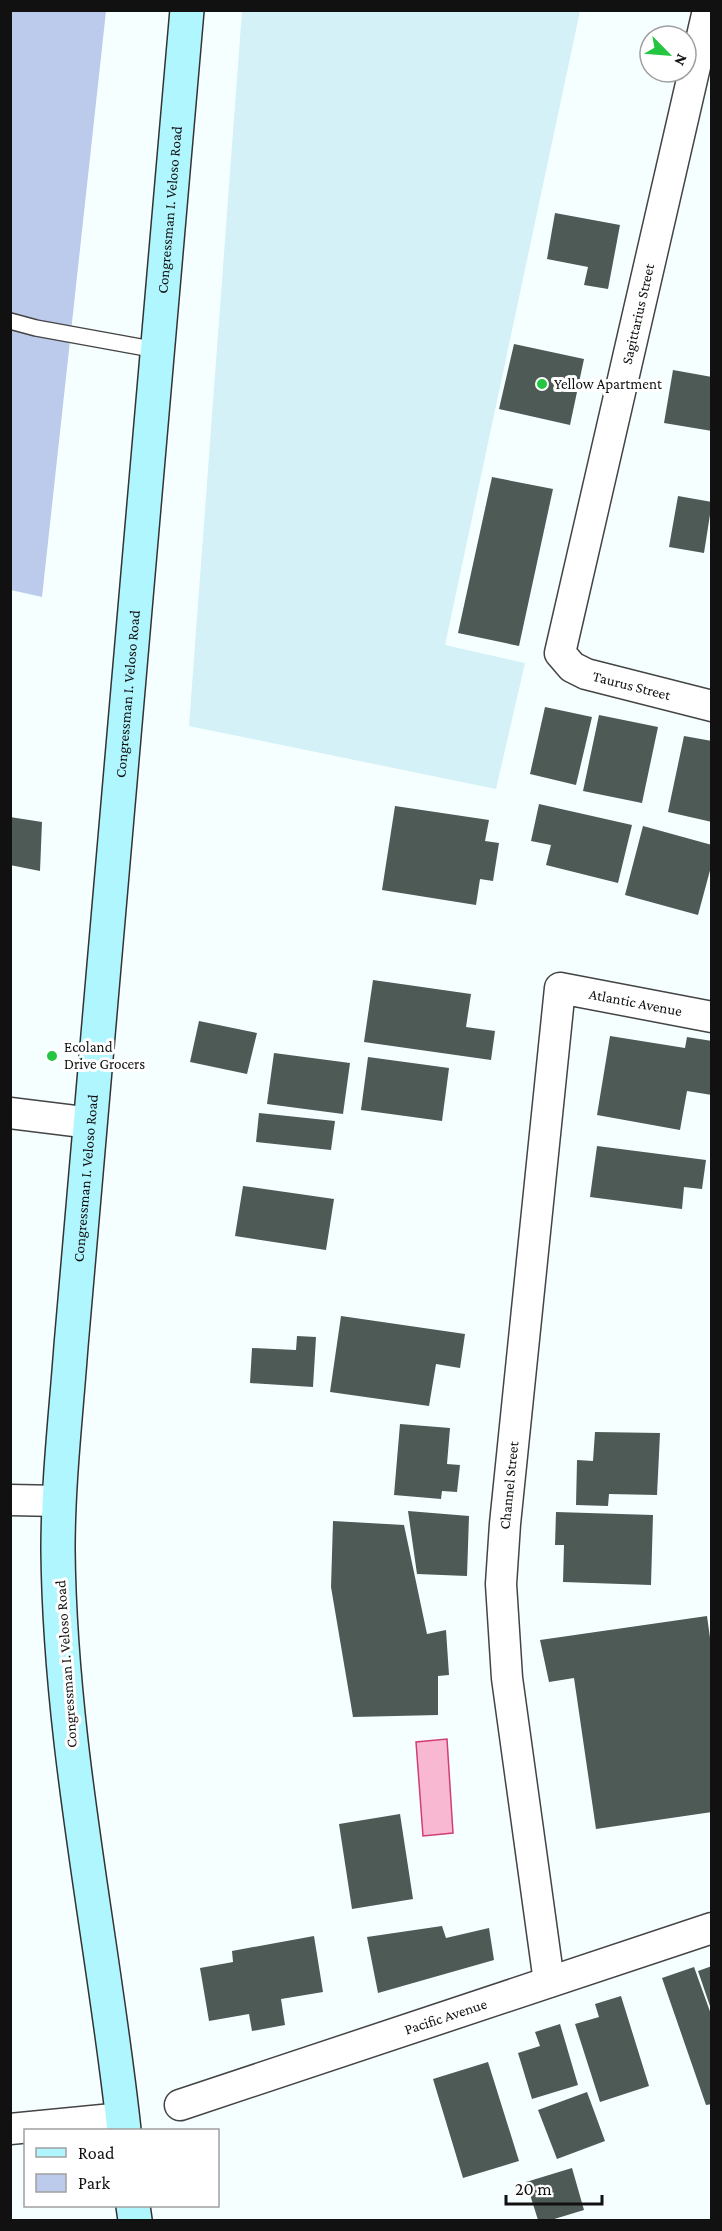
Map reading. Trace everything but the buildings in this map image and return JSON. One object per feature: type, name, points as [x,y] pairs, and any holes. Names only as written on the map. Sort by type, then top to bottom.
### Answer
[{"type":"main road","name":"Congressman I. Veloso Road","points":[[124,2124],[71,1740],[62,1635],[58,1550],[91,1123],[187,10]]},
{"type":"street","name":"Sagittarius Street","points":[[560,653],[705,56],[708,10]]},
{"type":"street","name":"Taurus Street","points":[[560,653],[572,667],[586,675],[711,706]]},
{"type":"street","name":"Atlantic Avenue","points":[[560,988],[711,1017]]},
{"type":"street","name":"Channel Street","points":[[549,1982],[507,1678],[501,1584],[505,1524],[560,988]]},
{"type":"street","points":[[10,1113],[91,1123]]},
{"type":"street","points":[[10,1500],[60,1501]]},
{"type":"street","name":"Pacific Avenue","points":[[180,2105],[711,1928]]},
{"type":"street","points":[[10,2129],[124,2124]]},
{"type":"lane","points":[[10,321],[36,328],[157,350]]},
{"type":"shaded area","points":[[242,11],[580,11],[445,645],[525,663],[496,789],[189,726]]},
{"type":"shaded area","points":[[447,1739],[453,1833],[423,1836],[416,1742]]},
{"type":"green space","points":[[11,11],[106,11],[42,597],[11,590]]},
{"type":"place","name":"Yellow Apartment","points":[[542,384]]},
{"type":"place","name":"Ecoland Drive Grocers","points":[[52,1056]]}]
